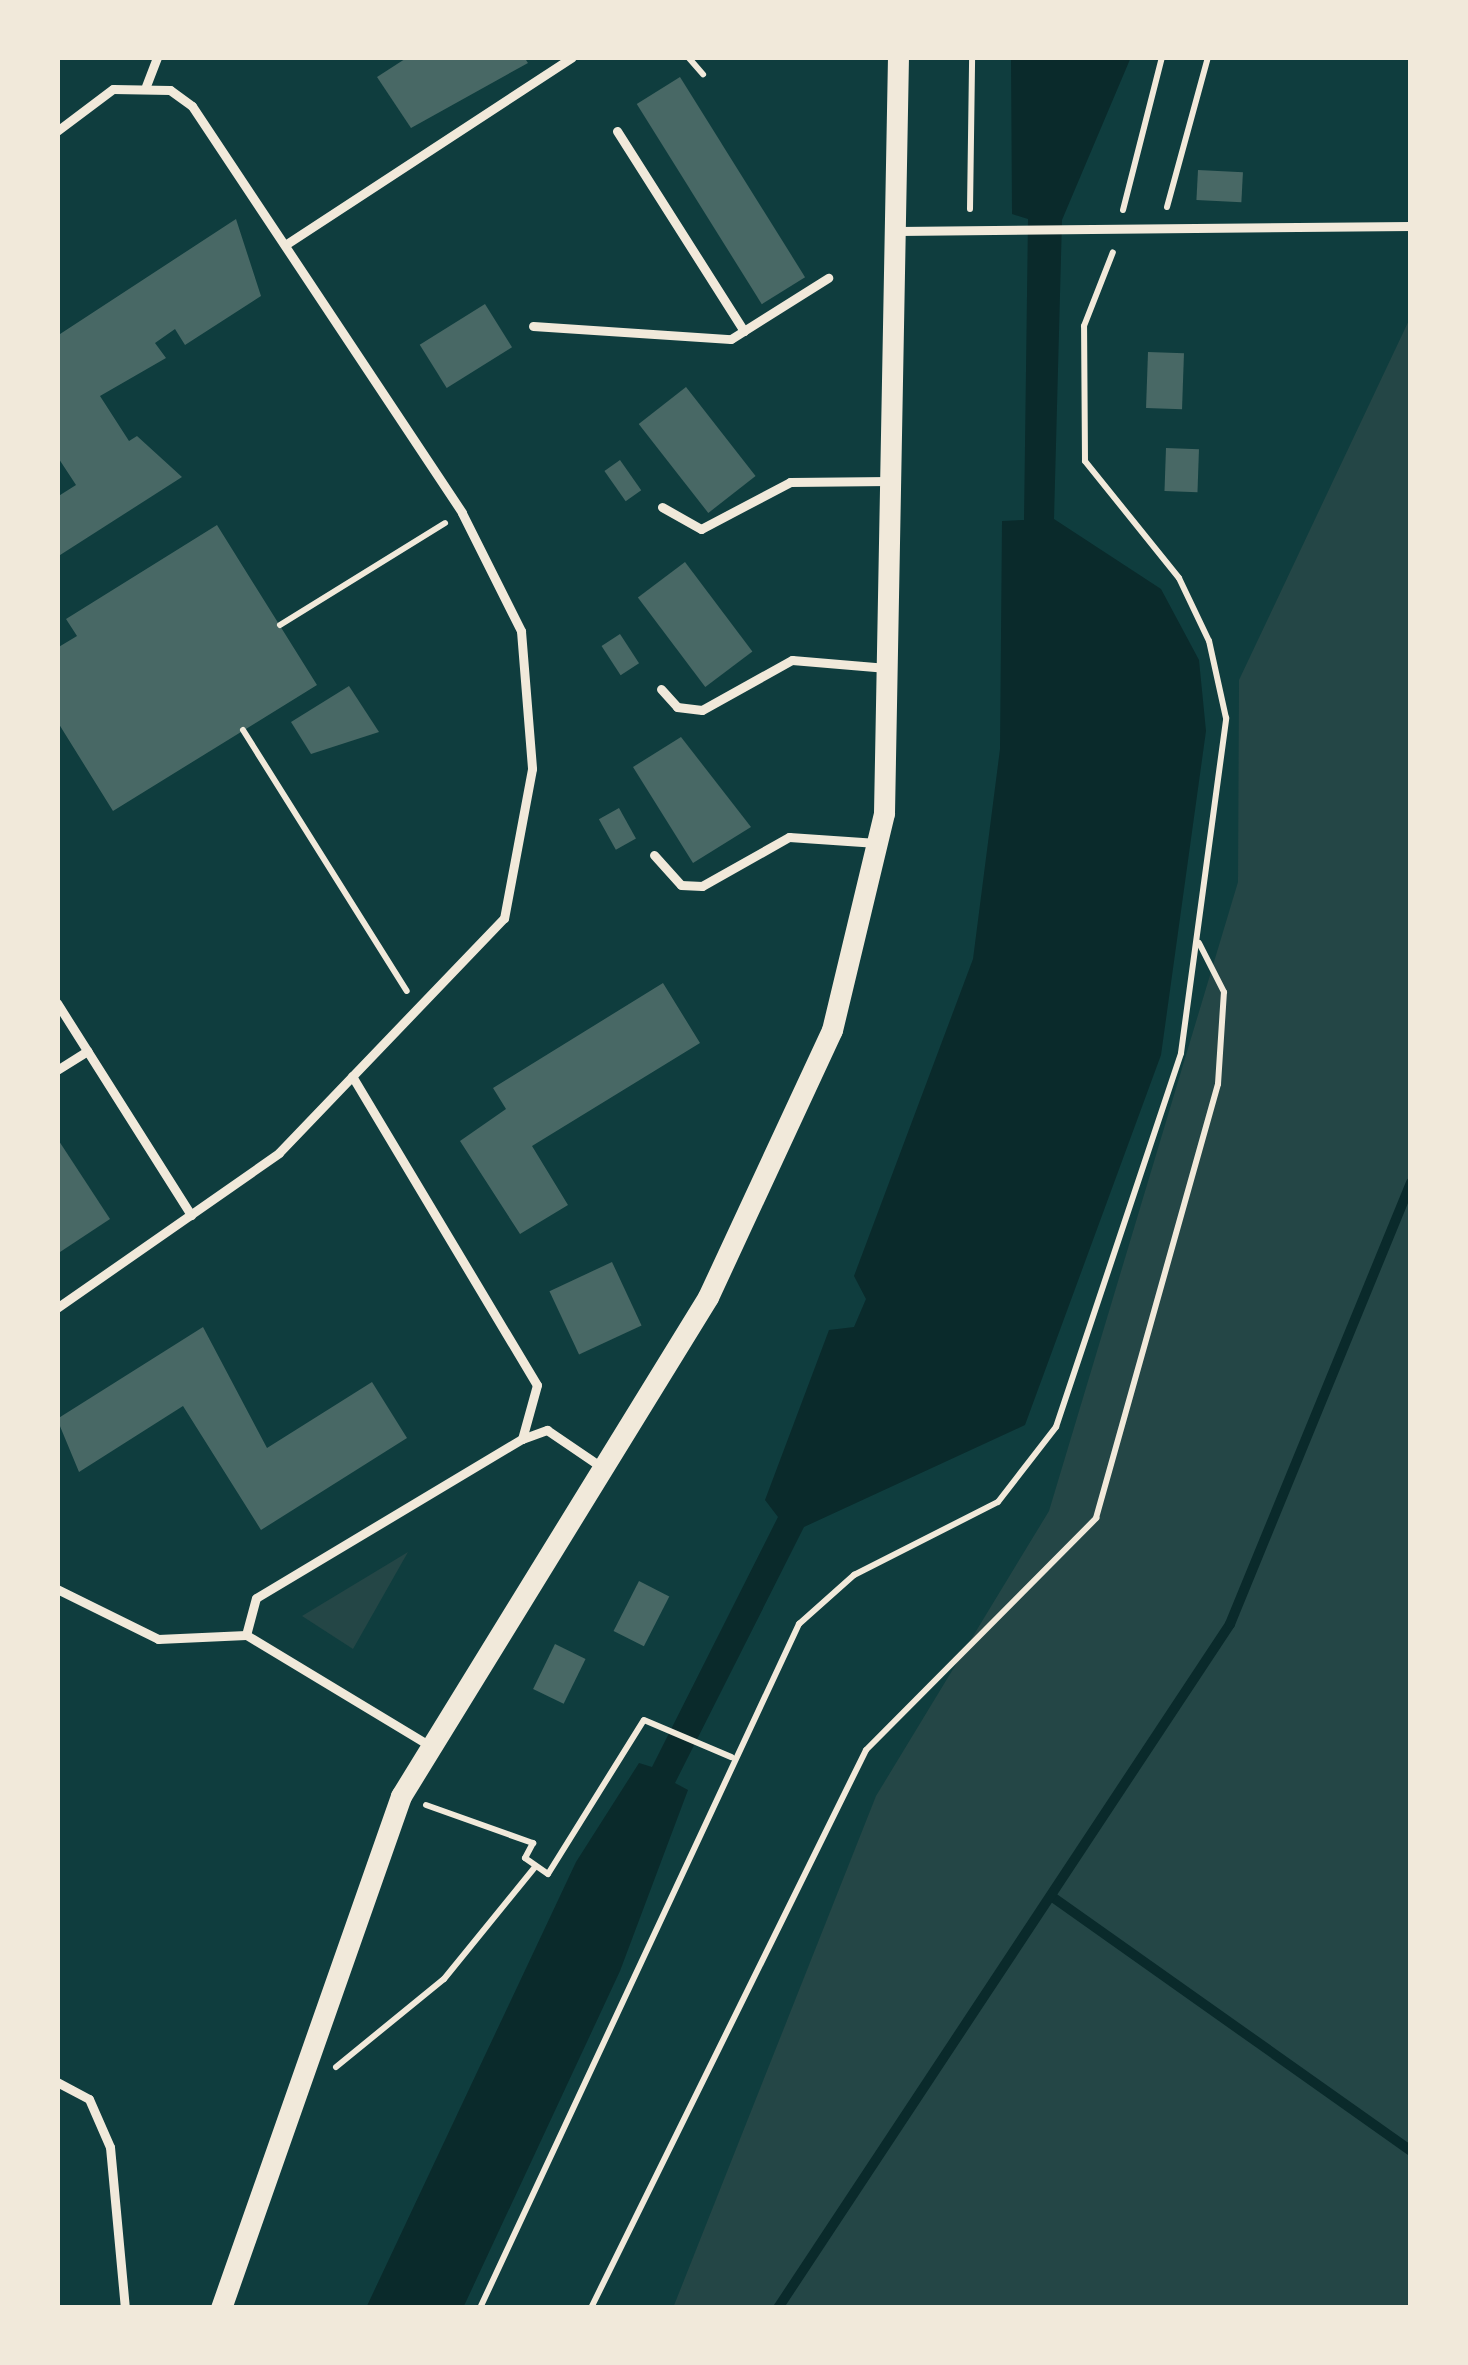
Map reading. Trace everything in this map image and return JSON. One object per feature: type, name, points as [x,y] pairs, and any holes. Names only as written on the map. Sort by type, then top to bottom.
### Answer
[{"type":"street","points":[[221,2308],[400,1796],[597,1464],[707,1297],[832,1030],[877,844],[892,668],[898,57]]},
{"type":"lane","points":[[146,86],[157,57]]},
{"type":"lane","points":[[285,245],[572,57]]},
{"type":"lane","points":[[57,131],[113,88],[146,86],[192,106],[461,513],[521,631],[532,769],[504,918],[279,1153],[57,1308]]},
{"type":"lane","points":[[617,131],[744,331]]},
{"type":"lane","points":[[898,231],[1411,226]]},
{"type":"lane","points":[[533,326],[699,340],[744,331],[828,278]]},
{"type":"lane","points":[[662,507],[701,529],[790,482],[896,481]]},
{"type":"lane","points":[[661,689],[676,707],[702,710],[792,660],[892,668]]},
{"type":"lane","points":[[654,855],[681,885],[702,886],[789,837],[877,844]]},
{"type":"lane","points":[[57,1004],[191,1215]]},
{"type":"lane","points":[[57,1070],[87,1051]]},
{"type":"lane","points":[[352,1076],[537,1385],[522,1439]]},
{"type":"lane","points":[[246,1635],[256,1598],[522,1439],[548,1430],[597,1464]]},
{"type":"lane","points":[[57,1589],[158,1639],[246,1635],[427,1744]]},
{"type":"lane","points":[[57,2082],[89,2099],[110,2147],[124,2308]]},
{"type":"path","points":[[688,57],[703,74]]},
{"type":"path","points":[[970,230],[972,57]]},
{"type":"path","points":[[481,2308],[731,1756],[799,1624],[854,1575],[998,1502],[1056,1427],[1181,1053],[1226,718],[1209,641],[1179,578],[1084,461],[1084,326],[1118,228],[1162,57]]},
{"type":"path","points":[[1161,227],[1208,57]]},
{"type":"path","points":[[280,625],[461,513]]},
{"type":"path","points":[[243,730],[417,1008]]},
{"type":"path","points":[[591,2308],[866,1750],[1096,1518],[1218,1084],[1224,992],[1197,940]]},
{"type":"path","points":[[400,1796],[533,1843],[525,1858],[548,1874],[644,1720],[731,1756]]},
{"type":"path","points":[[303,2064],[346,2068],[444,1979],[535,1866]]},
{"type":"shaded area","points":[[1011,57],[1131,57],[1062,220],[1054,519],[1161,589],[1199,660],[1206,731],[1161,1055],[1025,1425],[804,1527],[675,1783],[688,1790],[620,1971],[463,2308],[366,2308],[576,1862],[639,1763],[652,1767],[778,1517],[765,1500],[829,1330],[854,1327],[866,1299],[854,1276],[973,959],[1000,749],[1002,521],[1024,520],[1028,219],[1012,214]]},
{"type":"shaded area","points":[[1411,316],[1411,2308],[673,2308],[876,1796],[1049,1511],[1238,882],[1239,680]]},
{"type":"shaded area","points":[[408,1552],[353,1649],[302,1616]]},
{"type":"building","points":[[408,57],[524,57],[528,63],[411,128],[377,77]]},
{"type":"building","points":[[680,77],[805,277],[762,304],[637,104]]},
{"type":"building","points":[[1198,170],[1243,172],[1241,202],[1196,200]]},
{"type":"building","points":[[236,219],[261,296],[185,345],[175,329],[155,343],[166,358],[100,396],[129,441],[137,436],[182,477],[57,557],[57,497],[76,485],[57,456],[57,336]]},
{"type":"building","points":[[485,304],[512,347],[447,388],[420,345]]},
{"type":"building","points":[[1148,352],[1184,353],[1182,409],[1146,408]]},
{"type":"building","points":[[686,387],[756,476],[708,513],[639,424]]},
{"type":"building","points":[[1166,448],[1199,449],[1197,492],[1164,491]]},
{"type":"building","points":[[620,460],[641,490],[626,501],[604,471]]},
{"type":"building","points":[[217,525],[317,685],[113,811],[57,721],[57,648],[77,636],[66,619]]},
{"type":"building","points":[[685,562],[752,651],[705,687],[638,598]]},
{"type":"building","points":[[620,634],[639,663],[621,675],[602,646]]},
{"type":"building","points":[[349,686],[379,732],[311,754],[291,722]]},
{"type":"building","points":[[681,737],[751,827],[693,863],[633,767]]},
{"type":"building","points":[[619,808],[636,839],[616,850],[599,819]]},
{"type":"building","points":[[663,983],[700,1043],[532,1146],[568,1205],[520,1234],[460,1141],[506,1109],[493,1088]]},
{"type":"building","points":[[57,1138],[110,1219],[57,1254]]},
{"type":"building","points":[[612,1262],[642,1325],[579,1355],[549,1291]]},
{"type":"building","points":[[203,1327],[267,1448],[372,1382],[407,1438],[261,1530],[183,1406],[79,1472],[57,1419]]},
{"type":"building","points":[[639,1581],[669,1596],[644,1646],[614,1631]]},
{"type":"building","points":[[555,1644],[586,1659],[564,1704],[533,1689]]},
{"type":"waterway","points":[[778,2308],[1230,1624],[1411,1183]]},
{"type":"waterway","points":[[1051,1896],[1411,2151]]}]
